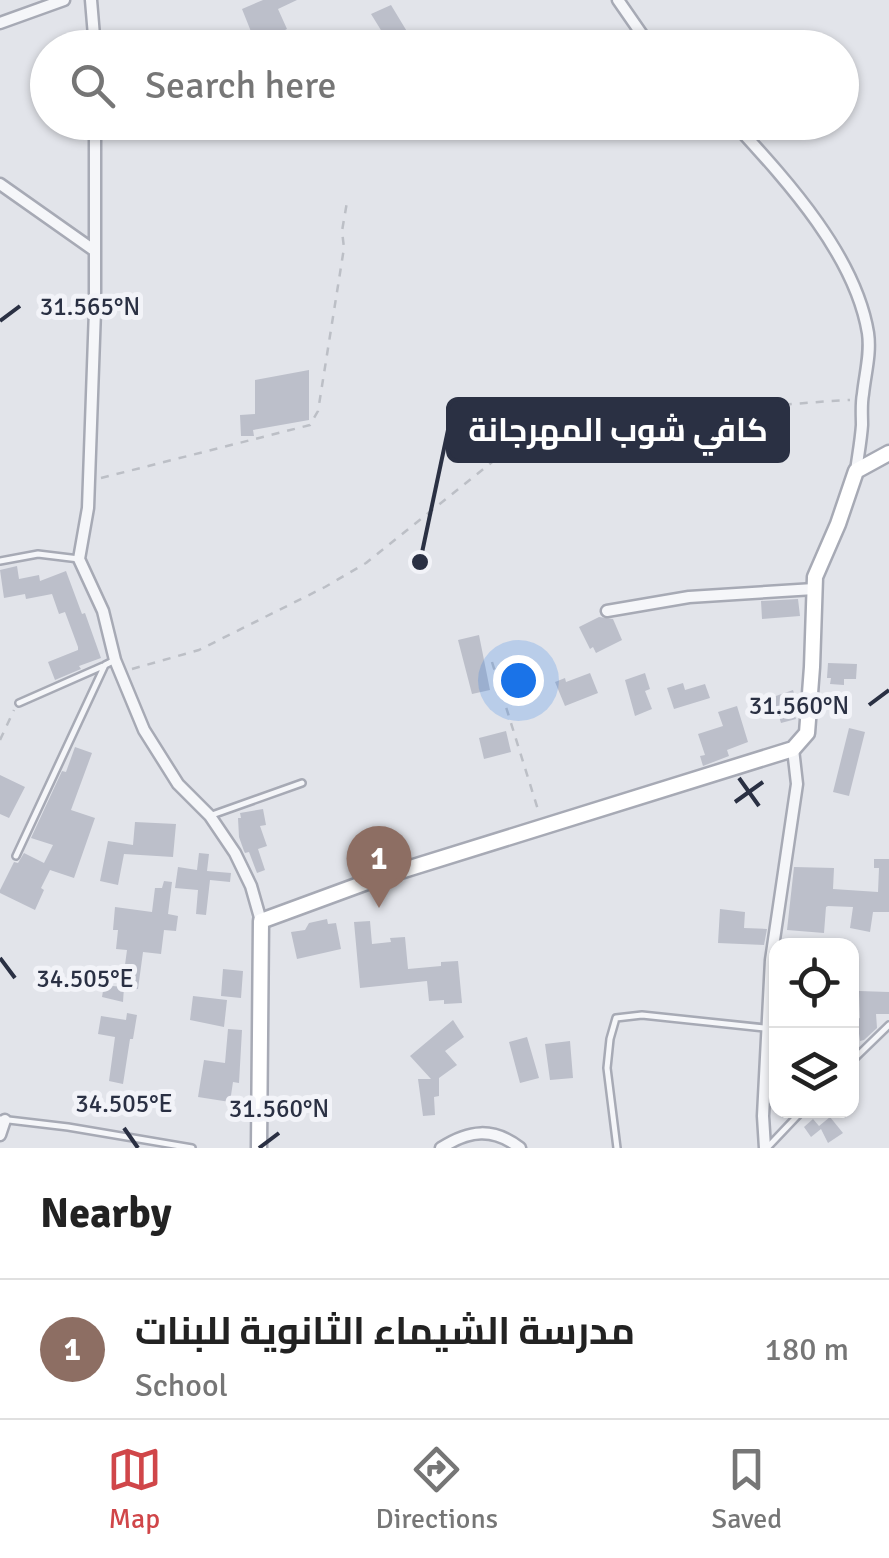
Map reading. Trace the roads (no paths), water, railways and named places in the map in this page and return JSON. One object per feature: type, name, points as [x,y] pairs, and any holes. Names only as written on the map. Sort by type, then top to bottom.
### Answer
[{"type":"street","points":[[0,24],[64,0]]},
{"type":"street","points":[[91,0],[93,30]]},
{"type":"street","points":[[618,0],[639,30]]},
{"type":"street","points":[[95,140],[96,251],[88,508],[79,559],[103,611],[110,663],[120,673],[144,730],[178,784],[210,816],[251,886],[261,920],[259,1148]]},
{"type":"street","points":[[261,920],[378,878],[793,749],[806,733],[815,577],[856,471],[868,334],[841,261],[816,220],[747,140]]},
{"type":"street","points":[[0,184],[96,251]]},
{"type":"street","points":[[856,471],[889,454]]},
{"type":"street","points":[[607,612],[689,597],[814,589]]},
{"type":"street","points":[[766,1148],[763,1116],[771,960],[797,784],[793,749]]},
{"type":"street","points":[[0,1135],[2,1120]]},
{"type":"street","points":[[441,1148],[484,1133],[506,1137],[520,1148]]},
{"type":"lane","points":[[0,561],[38,554],[79,559]]},
{"type":"lane","points":[[19,703],[110,663]]},
{"type":"lane","points":[[16,856],[110,663]]},
{"type":"lane","points":[[210,816],[302,783]]},
{"type":"lane","points":[[617,1148],[606,1068],[616,1018],[642,1015],[768,1029]]},
{"type":"lane","points":[[859,1054],[889,1024]]},
{"type":"lane","points":[[766,1148],[795,1118]]},
{"type":"lane","points":[[2,1120],[192,1148]]},
{"type":"place","name":"كافي شوب المهرجانة","points":[[420,562]]},
{"type":"place","name":"مدرسة الشيماء الثانوية للبنات","points":[[379,908]]}]
